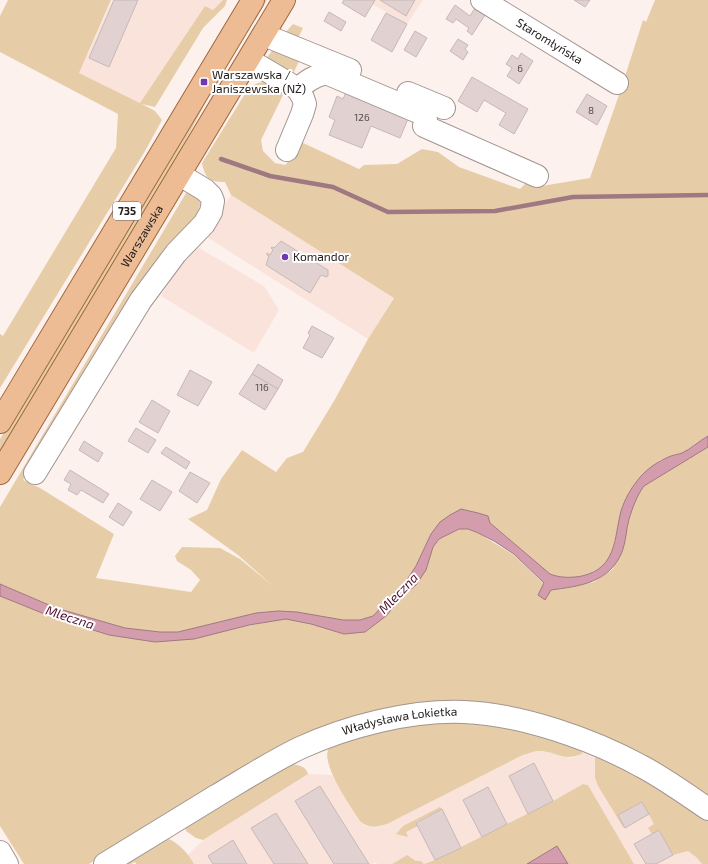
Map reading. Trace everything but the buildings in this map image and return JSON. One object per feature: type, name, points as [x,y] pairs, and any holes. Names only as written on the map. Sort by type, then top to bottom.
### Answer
[{"type":"main road","name":"735","points":[[0,422],[253,0]]},
{"type":"main road","name":"Warszawska","points":[[0,473],[284,0]]},
{"type":"street","name":"Staromłyńska","points":[[482,0],[617,83]]},
{"type":"street","points":[[264,35],[444,108]]},
{"type":"street","points":[[249,60],[298,89],[305,104],[287,150]]},
{"type":"street","points":[[298,89],[316,75],[326,73],[416,111],[424,115],[426,120],[424,126],[537,176]]},
{"type":"street","points":[[35,473],[141,300],[176,253],[204,224],[211,212],[214,201],[211,196],[205,190],[180,175]]},
{"type":"street","name":"Władysława Łokietka","points":[[105,864],[283,756],[300,748],[354,728],[394,719],[433,713],[465,712],[499,716],[545,727],[572,736],[602,747],[641,766],[667,781],[708,809]]},
{"type":"street","points":[[0,852],[7,864]]},
{"type":"shaded area","points":[[8,0],[111,0],[79,73],[140,103],[205,6],[213,10],[223,0],[227,0],[225,6],[203,28],[155,107],[142,104],[155,111],[162,120],[145,151],[0,388],[0,334],[3,336],[116,148],[118,114],[0,52],[0,16]]},
{"type":"shaded area","points":[[112,0],[223,0],[213,10],[205,6],[140,103],[79,73]]},
{"type":"shaded area","points":[[264,0],[267,0],[207,100],[159,191],[0,455],[0,439]]},
{"type":"shaded area","points":[[365,0],[423,0],[407,24]]},
{"type":"shaded area","points":[[655,0],[708,0],[708,436],[683,453],[660,460],[621,511],[610,557],[601,567],[589,574],[577,577],[559,577],[550,574],[490,523],[488,516],[431,534],[416,566],[406,581],[373,616],[360,620],[343,620],[297,612],[278,611],[256,613],[178,632],[160,632],[125,628],[56,608],[0,584],[0,507],[186,193],[195,193],[200,204],[194,218],[175,241],[165,247],[23,480],[40,488],[114,534],[96,578],[191,592],[200,580],[191,570],[177,561],[175,556],[182,547],[220,548],[240,559],[273,586],[238,555],[188,519],[207,510],[221,479],[242,450],[276,472],[287,458],[303,452],[334,401],[368,339],[394,298],[231,195],[225,182],[211,180],[206,176],[202,163],[248,89],[262,82],[270,84],[284,93],[261,140],[263,151],[275,163],[285,165],[292,158],[301,142],[359,169],[364,165],[397,164],[422,149],[438,152],[459,167],[520,189],[526,183],[542,186],[590,178],[643,20],[646,22]]},
{"type":"shaded area","points":[[293,24],[303,28],[296,42],[285,33]]},
{"type":"shaded area","points":[[277,49],[301,57],[291,78],[265,60],[272,51]]},
{"type":"shaded area","points":[[231,195],[394,297],[368,339],[205,236]]},
{"type":"shaded area","points":[[199,248],[264,286],[279,310],[254,353],[161,296],[187,252]]},
{"type":"shaded area","points":[[708,447],[708,799],[486,705],[256,762],[89,864],[24,864],[0,826],[0,596],[52,617],[109,635],[155,642],[286,619],[311,624],[344,634],[365,632],[386,616],[402,597],[416,585],[433,547],[439,539],[459,529],[468,529],[476,532],[514,555],[550,590],[594,582],[613,569],[633,504],[644,486]]},
{"type":"shaded area","points":[[486,722],[582,748],[582,754],[564,757],[545,751],[534,751],[523,755],[387,824],[376,826],[363,824],[360,821],[344,797],[329,766],[327,757],[328,750],[334,743],[413,723]]},
{"type":"shaded area","points":[[582,748],[597,754],[595,757],[596,782],[616,816],[642,802],[649,814],[684,851],[692,853],[702,864],[634,864],[588,785],[583,784],[461,848],[424,864],[421,861],[416,861],[407,855],[392,864],[377,864],[376,862],[372,864],[194,864],[188,855],[203,840],[308,774],[332,775],[360,821],[366,826],[378,827],[387,824],[523,755],[537,751],[548,752],[571,758],[582,754]]},
{"type":"shaded area","points":[[597,754],[610,759],[708,818],[708,864],[702,864],[688,851],[673,855],[659,830],[652,834],[648,828],[654,824],[642,802],[618,815],[625,828],[623,827],[598,786],[595,778],[595,757]]},
{"type":"shaded area","points":[[291,764],[299,765],[307,771],[308,774],[203,840],[196,838],[186,831],[185,826]]},
{"type":"shaded area","points":[[583,784],[588,785],[634,864],[568,864],[557,846],[527,864],[424,864],[435,860],[553,801]]},
{"type":"shaded area","points":[[440,807],[442,809],[416,822],[418,826],[406,832],[408,837],[396,834],[403,826]]},
{"type":"shaded area","points":[[166,838],[182,848],[194,864],[136,864],[135,862],[131,864],[121,864]]},
{"type":"shaded area","points":[[407,855],[416,861],[421,861],[424,864],[392,864]]},
{"type":"water","name":"Mleczna","points":[[708,436],[708,447],[644,486],[630,515],[622,552],[610,570],[601,577],[592,581],[572,587],[551,590],[545,600],[538,595],[544,583],[514,554],[494,541],[468,529],[459,529],[439,539],[433,547],[426,570],[416,585],[402,597],[386,616],[365,632],[344,634],[311,624],[286,619],[249,625],[194,639],[155,642],[109,635],[52,617],[0,596],[0,584],[56,608],[125,628],[160,632],[178,632],[256,613],[278,611],[297,612],[343,620],[360,620],[373,616],[406,581],[416,566],[431,534],[440,522],[461,509],[488,516],[490,523],[550,574],[566,577],[582,576],[593,572],[602,566],[608,559],[615,541],[621,511],[630,491],[640,477],[661,460],[682,453]]},
{"type":"water","points":[[557,846],[568,864],[527,864]]},
{"type":"waterway","points":[[221,159],[270,176],[333,187],[388,212],[495,211],[573,197],[708,195]]},
{"type":"place","name":"Warszawska / Janiszewska (NŻ)","points":[[204,82]]},
{"type":"place","name":"Komandor","points":[[285,257]]}]
